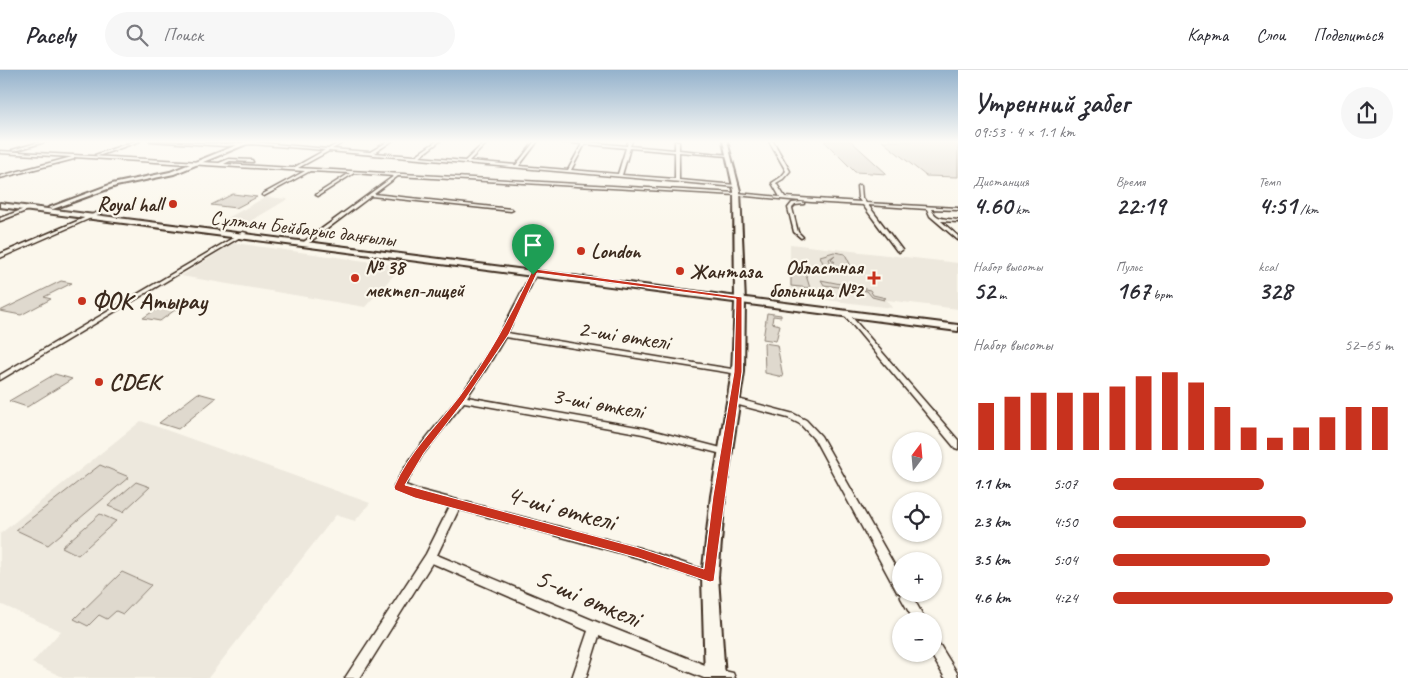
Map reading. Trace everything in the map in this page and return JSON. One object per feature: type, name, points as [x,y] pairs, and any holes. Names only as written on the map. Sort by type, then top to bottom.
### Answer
[{"type":"main road","name":"Сұлтан Бейбарыс даңғылы","points":[[0,203],[51,208],[95,216]]},
{"type":"main road","name":"Сұлтан Бейбарыс даңғылы","points":[[0,203],[29,209],[621,284],[848,316],[958,328]]},
{"type":"main road","name":"Сұлтан Бейбарыс даңғылы","points":[[242,235],[534,273]]},
{"type":"main road","name":"Сұлтан Бейбарыс даңғылы","points":[[739,300],[958,323]]},
{"type":"street","points":[[0,177],[30,169]]},
{"type":"street","points":[[51,208],[114,185],[157,177],[179,169]]},
{"type":"street","points":[[299,169],[736,190]]},
{"type":"street","points":[[552,169],[677,180],[789,199],[958,209]]},
{"type":"street","points":[[620,175],[622,169]]},
{"type":"street","points":[[677,169],[677,180]]},
{"type":"street","points":[[719,677],[710,577],[718,496],[738,372],[739,300],[736,190],[731,169]]},
{"type":"street","points":[[783,198],[774,183],[782,178],[788,171],[787,169]]},
{"type":"street","points":[[264,196],[309,170]]},
{"type":"street","points":[[318,195],[354,172]]},
{"type":"street","points":[[307,242],[397,175]]},
{"type":"street","points":[[859,186],[860,198],[899,250]]},
{"type":"street","points":[[369,195],[511,210]]},
{"type":"street","points":[[789,199],[794,204]]},
{"type":"street","points":[[801,237],[796,232],[790,208],[794,204],[811,201]]},
{"type":"street","points":[[909,206],[932,214]]},
{"type":"street","points":[[928,207],[932,214],[958,239]]},
{"type":"street","points":[[0,220],[29,209]]},
{"type":"street","points":[[0,256],[95,216]]},
{"type":"street","points":[[937,219],[958,221]]},
{"type":"street","points":[[0,378],[242,235]]},
{"type":"street","points":[[461,399],[505,334],[534,273]]},
{"type":"street","points":[[848,316],[958,446]]},
{"type":"street","name":"2-ші өткелі","points":[[505,334],[738,372]]},
{"type":"street","name":"3-ші өткелі","points":[[461,399],[643,431],[726,452]]},
{"type":"street","name":"4-ші өткелі","points":[[461,399],[420,450],[405,473],[399,487],[639,553],[710,577]]},
{"type":"street","points":[[734,401],[791,416],[803,422],[818,438],[892,572]]},
{"type":"street","points":[[352,678],[430,557],[456,504]]},
{"type":"street","name":"5-ші өткелі","points":[[430,557],[595,628],[719,677]]},
{"type":"street","points":[[580,678],[595,628]]},
{"type":"street","points":[[942,660],[952,678]]},
{"type":"shaded area","points":[[852,169],[882,169],[887,174],[855,172]]},
{"type":"shaded area","points":[[918,169],[958,169],[958,177],[926,176]]},
{"type":"shaded area","points":[[233,194],[257,197],[236,208],[211,205]]},
{"type":"shaded area","points":[[266,197],[288,199],[249,222],[224,220]]},
{"type":"shaded area","points":[[234,243],[402,266],[365,307],[181,276]]},
{"type":"shaded area","name":"Областная больница №2","points":[[790,244],[958,263],[958,309],[887,300],[892,308],[802,297],[790,292]]},
{"type":"shaded area","points":[[834,252],[845,254],[852,268],[835,269],[832,262],[835,262],[831,259],[835,255],[829,259],[833,268],[814,266],[813,264],[824,266],[820,256]]},
{"type":"shaded area","points":[[791,270],[805,272],[810,288],[791,286]]},
{"type":"shaded area","points":[[821,280],[870,290],[873,295],[886,298],[883,298],[884,300],[872,297],[867,291],[824,285]]},
{"type":"shaded area","points":[[61,281],[72,283],[44,297],[51,299],[21,315],[0,311]]},
{"type":"shaded area","points":[[168,301],[183,304],[160,321],[143,318]]},
{"type":"shaded area","points":[[767,313],[781,315],[781,317],[773,316],[772,323],[780,325],[776,341],[763,339]]},
{"type":"shaded area","points":[[764,343],[777,345],[783,377],[765,373]]},
{"type":"shaded area","points":[[55,374],[72,379],[27,407],[9,401]]},
{"type":"shaded area","points":[[198,393],[216,398],[178,429],[159,423]]},
{"type":"shaded area","points":[[141,421],[370,503],[355,521],[336,515],[208,678],[65,678],[32,663],[61,631],[0,604],[0,534]]},
{"type":"shaded area","points":[[100,465],[129,477],[48,545],[16,530]]},
{"type":"shaded area","points":[[136,482],[150,487],[123,512],[108,506]]},
{"type":"shaded area","points":[[100,514],[116,521],[78,555],[62,547]]},
{"type":"shaded area","points":[[122,572],[151,585],[123,614],[116,611],[107,619],[99,615],[88,626],[74,619]]},
{"type":"place","name":"Royal hall","points":[[173,204]]},
{"type":"place","name":"London","points":[[581,251]]},
{"type":"place","name":"Жантаза","points":[[680,271]]},
{"type":"place","name":"№ 38 мектеп-лицей","points":[[355,278]]},
{"type":"place","name":"Областная больница №2","points":[[874,278]]},
{"type":"place","name":"ФОК Атырау","points":[[82,301]]},
{"type":"place","name":"CDEK","points":[[99,382]]},
{"type":"route","points":[[535,271],[739,297],[738,372],[718,496],[710,577],[639,553],[415,493],[399,487],[405,473],[420,450],[461,399],[505,334],[533,275],[535,271]]}]
